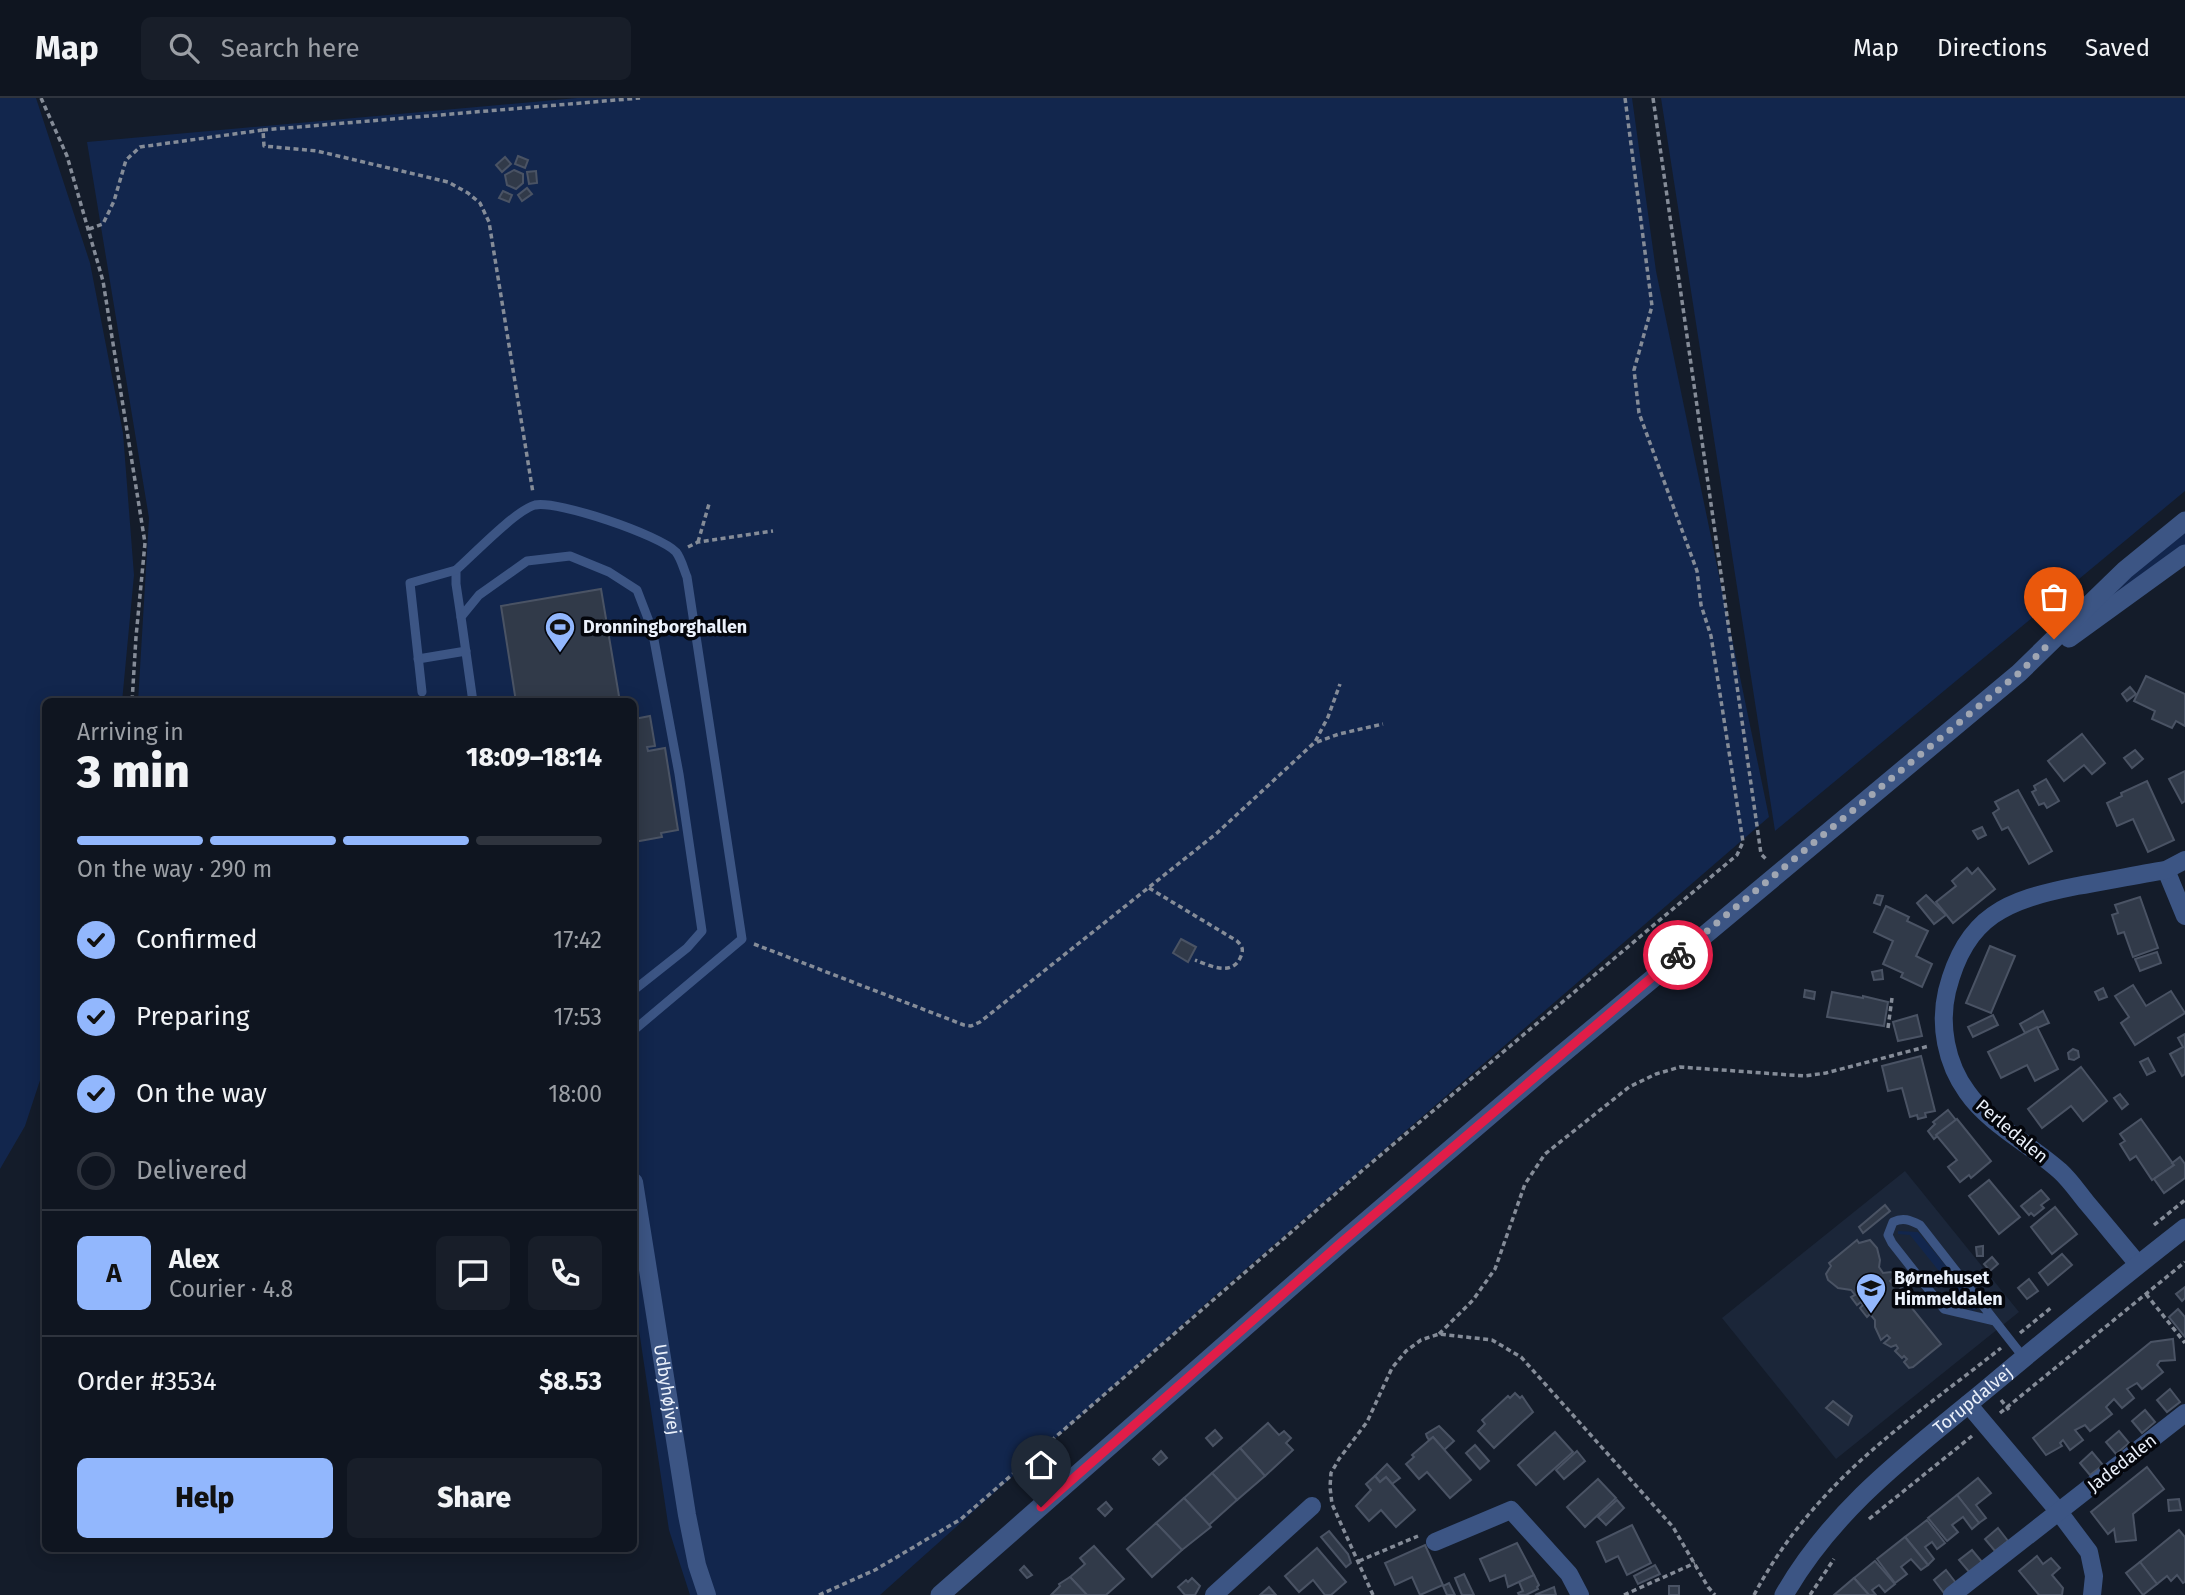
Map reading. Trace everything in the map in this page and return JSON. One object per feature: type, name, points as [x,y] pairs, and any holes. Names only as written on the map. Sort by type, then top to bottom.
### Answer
[{"type":"street","points":[[2019,673],[2125,570],[2185,521]]},
{"type":"street","points":[[940,1595],[1353,1233],[1778,872],[2019,673],[2185,554]]},
{"type":"street","name":"Perledalen","points":[[2138,1264],[2061,1172],[1988,1115],[1967,1092],[1953,1066],[1945,1041],[1943,1010],[1952,970],[1963,948],[1989,918],[2007,906],[2033,895],[2166,870],[2185,860]]},
{"type":"street","points":[[2166,870],[2185,916]]},
{"type":"street","name":"Udbyhøjvej","points":[[637,1201],[687,1515],[696,1565],[707,1595]]},
{"type":"street","name":"Torupdalvej","points":[[1784,1595],[1824,1535],[1862,1493],[2185,1228]]},
{"type":"street","points":[[1968,1404],[2089,1552],[2094,1576],[2092,1595]]},
{"type":"street","name":"Jadedalen","points":[[1952,1595],[2185,1413]]},
{"type":"street","points":[[1214,1595],[1312,1506]]},
{"type":"street","points":[[1435,1542],[1511,1510],[1570,1574],[1580,1595]]},
{"type":"lane","points":[[422,692],[410,583],[456,570],[518,515],[535,505],[555,506],[647,534],[676,552],[687,577],[743,939],[637,1027]]},
{"type":"lane","points":[[461,617],[479,595],[527,561],[570,555],[610,572],[637,590],[652,629],[679,775],[702,931],[687,948],[637,988]]},
{"type":"lane","points":[[456,570],[472,698]]},
{"type":"lane","points":[[418,659],[466,651]]},
{"type":"lane","points":[[1995,1321],[1944,1309],[1892,1243],[1888,1235],[1893,1222],[1908,1219],[1920,1224],[2024,1358]]},
{"type":"path","points":[[41,98],[66,156],[103,281],[145,543],[135,638],[132,698]]},
{"type":"path","points":[[89,229],[103,224],[114,201],[126,160],[140,148],[262,130],[640,98]]},
{"type":"path","points":[[819,1595],[875,1570],[961,1519],[1364,1169],[1737,855],[1743,842],[1711,636],[1701,605],[1697,571],[1639,412],[1634,370],[1652,306],[1625,98]]},
{"type":"path","points":[[1653,98],[1761,854],[1778,872]]},
{"type":"path","points":[[262,130],[264,146],[317,151],[448,182],[468,193],[480,204],[489,222],[535,505]]},
{"type":"path","points":[[698,542],[709,504]]},
{"type":"path","points":[[676,552],[698,542],[773,531]]},
{"type":"path","points":[[743,939],[971,1026],[1217,833],[1315,743],[1340,684]]},
{"type":"path","points":[[1315,743],[1339,734],[1383,724]]},
{"type":"path","points":[[1149,888],[1242,946],[1243,951],[1237,963],[1228,968],[1214,967],[1195,960]]},
{"type":"path","points":[[1888,1028],[1892,998]]},
{"type":"path","points":[[1439,1334],[1473,1300],[1495,1269],[1525,1184],[1545,1154],[1629,1087],[1656,1074],[1680,1068],[1816,1075],[1945,1041]]},
{"type":"path","points":[[2146,1294],[2185,1343]]},
{"type":"path","points":[[1373,1595],[1332,1504],[1331,1473],[1367,1422],[1392,1368],[1406,1351],[1421,1340],[1439,1334],[1492,1340],[1521,1357],[1673,1527],[1715,1595]]},
{"type":"path","points":[[1359,1561],[1426,1532],[1435,1542]]},
{"type":"path","points":[[1624,1595],[1695,1563]]},
{"type":"shaded area","points":[[0,98],[36,98],[90,263],[123,433],[134,575],[122,698],[42,698],[42,1074],[25,1126],[0,1169]]},
{"type":"shaded area","points":[[577,98],[1632,98],[1656,271],[1769,817],[1211,1299],[880,1595],[690,1595],[669,1530],[637,1317],[637,698],[138,698],[149,518],[87,142]]},
{"type":"shaded area","points":[[1661,98],[2185,98],[2185,491],[1775,831]]},
{"type":"shaded area","points":[[2185,529],[2185,546],[2094,613],[2119,587]]},
{"type":"shaded area","name":"Børnehuset Himmeldalen","points":[[1905,1171],[2019,1312],[1836,1459],[1722,1318]]},
{"type":"shaded area","points":[[1898,1231],[1918,1232],[1974,1300],[1978,1309],[1971,1311],[1910,1235],[1898,1234]]},
{"type":"building","points":[[518,156],[528,160],[525,168],[515,164]]},
{"type":"building","points":[[505,157],[511,164],[502,172],[496,165]]},
{"type":"building","points":[[514,170],[523,174],[523,183],[516,189],[507,185],[505,175]]},
{"type":"building","points":[[536,171],[537,183],[529,184],[527,172]]},
{"type":"building","points":[[527,188],[532,194],[522,201],[518,195]]},
{"type":"building","points":[[503,191],[512,195],[509,202],[499,198]]},
{"type":"building","name":"Dronningborghallen","points":[[601,589],[619,698],[515,698],[501,606]]},
{"type":"building","points":[[2146,676],[2185,694],[2185,726],[2176,721],[2172,728],[2152,719],[2155,711],[2134,701]]},
{"type":"building","points":[[2130,687],[2136,694],[2127,701],[2122,694]]},
{"type":"building","points":[[650,716],[655,746],[647,747],[648,751],[665,748],[678,830],[661,833],[662,837],[637,841],[637,718]]},
{"type":"building","points":[[2082,734],[2105,763],[2092,774],[2084,765],[2064,781],[2048,761]]},
{"type":"building","points":[[2135,750],[2143,759],[2132,768],[2124,758]]},
{"type":"building","points":[[2185,771],[2185,801],[2182,803],[2169,779]]},
{"type":"building","points":[[2046,779],[2059,801],[2047,808],[2044,803],[2039,805],[2032,792],[2036,790],[2034,786]]},
{"type":"building","points":[[2147,781],[2174,840],[2148,852],[2133,819],[2117,826],[2107,803]]},
{"type":"building","points":[[2018,790],[2052,851],[2029,864],[2008,827],[2002,830],[1993,813],[1999,809],[1995,802]]},
{"type":"building","points":[[1982,827],[1986,835],[1978,839],[1973,831]]},
{"type":"building","points":[[1967,868],[1972,874],[1978,868],[1995,889],[1953,923],[1936,902],[1956,886],[1952,881]]},
{"type":"building","points":[[1877,895],[1883,896],[1880,905],[1874,903]]},
{"type":"building","points":[[1926,895],[1946,915],[1934,924],[1917,903]]},
{"type":"building","points":[[2140,897],[2158,948],[2133,957],[2124,932],[2118,934],[2112,915],[2118,913],[2115,905]]},
{"type":"building","points":[[1886,906],[1909,917],[1907,921],[1928,931],[1916,956],[1932,964],[1922,987],[1901,977],[1903,973],[1883,964],[1893,941],[1874,932]]},
{"type":"building","points":[[1181,939],[1196,947],[1188,962],[1173,953]]},
{"type":"building","points":[[1990,946],[2015,956],[1991,1013],[1966,1003]]},
{"type":"building","points":[[2157,952],[2161,963],[2140,971],[2135,959]]},
{"type":"building","points":[[1882,970],[1883,979],[1874,980],[1872,972]]},
{"type":"building","points":[[2133,985],[2146,1006],[2171,991],[2185,1013],[2135,1045],[2121,1023],[2129,1017],[2115,996]]},
{"type":"building","points":[[2103,988],[2107,997],[2099,1000],[2095,992]]},
{"type":"building","points":[[1805,990],[1815,992],[1814,999],[1804,997]]},
{"type":"building","points":[[1832,992],[1888,1002],[1884,1026],[1827,1017]]},
{"type":"building","points":[[2043,1011],[2049,1023],[2025,1033],[2020,1024]]},
{"type":"building","points":[[1917,1015],[1922,1036],[1898,1041],[1893,1022]]},
{"type":"building","points":[[1993,1015],[1998,1025],[1973,1037],[1968,1027]]},
{"type":"building","points":[[2037,1027],[2058,1069],[2035,1081],[2027,1065],[2001,1078],[1988,1052]]},
{"type":"building","points":[[2185,1034],[2185,1074],[2182,1076],[2170,1054],[2183,1047],[2178,1038]]},
{"type":"building","points":[[2073,1049],[2078,1051],[2079,1057],[2074,1060],[2069,1059],[2068,1053]]},
{"type":"building","points":[[1921,1056],[1935,1111],[1925,1113],[1926,1117],[1918,1119],[1917,1115],[1910,1117],[1902,1088],[1888,1091],[1882,1066]]},
{"type":"building","points":[[2148,1058],[2155,1071],[2147,1075],[2140,1062]]},
{"type":"building","points":[[2081,1067],[2107,1101],[2083,1121],[2071,1106],[2042,1128],[2028,1109]]},
{"type":"building","points":[[2120,1094],[2128,1104],[2122,1109],[2114,1098]]},
{"type":"building","points":[[1948,1110],[1956,1120],[1934,1139],[1928,1131],[1935,1124],[1933,1122]]},
{"type":"building","points":[[1957,1119],[1991,1161],[1971,1178],[1969,1175],[1960,1182],[1948,1167],[1957,1160],[1936,1135]]},
{"type":"building","points":[[2141,1119],[2174,1165],[2152,1180],[2136,1156],[2130,1160],[2120,1144],[2125,1141],[2120,1134]]},
{"type":"building","points":[[2180,1157],[2185,1164],[2185,1178],[2164,1193],[2154,1179],[2174,1165],[2172,1163]]},
{"type":"building","points":[[1989,1180],[2020,1217],[1999,1234],[1969,1196]]},
{"type":"building","points":[[2041,1190],[2049,1199],[2041,1205],[2044,1208],[2034,1216],[2031,1213],[2029,1215],[2021,1206]]},
{"type":"building","points":[[1885,1205],[1890,1211],[1863,1233],[1859,1227]]},
{"type":"building","points":[[2055,1207],[2077,1234],[2052,1254],[2031,1227]]},
{"type":"building","points":[[1857,1240],[1859,1243],[1870,1240],[1877,1248],[1879,1267],[1883,1273],[1891,1272],[1896,1275],[1890,1281],[1892,1283],[1898,1278],[1904,1285],[1898,1291],[1900,1294],[1906,1289],[1911,1307],[1941,1344],[1913,1367],[1909,1368],[1904,1362],[1907,1359],[1895,1351],[1898,1348],[1896,1345],[1891,1347],[1884,1343],[1890,1338],[1887,1335],[1881,1340],[1875,1320],[1870,1314],[1867,1317],[1860,1308],[1863,1305],[1861,1302],[1857,1305],[1851,1297],[1855,1295],[1851,1290],[1838,1288],[1828,1280],[1826,1274],[1831,1266],[1829,1263]]},
{"type":"building","points":[[1983,1246],[1983,1256],[1977,1256],[1976,1247]]},
{"type":"building","points":[[2062,1254],[2072,1265],[2048,1285],[2039,1273]]},
{"type":"building","points":[[1992,1257],[1998,1264],[1990,1271],[1984,1264]]},
{"type":"building","points":[[2029,1279],[2038,1291],[2027,1299],[2018,1288]]},
{"type":"building","points":[[2185,1287],[2185,1298],[2182,1301],[2176,1294]]},
{"type":"building","points":[[2178,1309],[2185,1317],[2185,1337],[2169,1317]]},
{"type":"building","points":[[2173,1339],[2175,1360],[2160,1361],[2157,1365],[2163,1372],[2142,1389],[2137,1383],[2127,1389],[2134,1398],[2122,1408],[2114,1399],[2106,1407],[2112,1414],[2090,1431],[2085,1425],[2075,1430],[2083,1440],[2070,1450],[2063,1440],[2060,1443],[2062,1446],[2046,1455],[2033,1438],[2151,1342]]},
{"type":"building","points":[[2170,1389],[2180,1402],[2167,1412],[2157,1400]]},
{"type":"building","points":[[1515,1393],[1520,1398],[1522,1396],[1533,1412],[1494,1448],[1478,1431],[1485,1424],[1482,1420],[1508,1396],[1510,1398]]},
{"type":"building","points":[[1833,1401],[1852,1416],[1848,1425],[1826,1408]]},
{"type":"building","points":[[2145,1410],[2155,1422],[2142,1433],[2132,1421]]},
{"type":"building","points":[[1268,1423],[1279,1435],[1284,1431],[1291,1438],[1286,1443],[1293,1450],[1265,1476],[1240,1448]]},
{"type":"building","points":[[1439,1426],[1454,1441],[1444,1450],[1433,1437],[1429,1440],[1426,1434]]},
{"type":"building","points":[[1215,1430],[1222,1438],[1213,1446],[1206,1438]]},
{"type":"building","points":[[2119,1431],[2129,1443],[2116,1454],[2106,1442]]},
{"type":"building","points":[[1555,1432],[1573,1452],[1536,1485],[1518,1465]]},
{"type":"building","points":[[1433,1437],[1471,1480],[1450,1498],[1427,1472],[1419,1479],[1406,1464],[1414,1457],[1412,1455]]},
{"type":"building","points":[[1475,1445],[1489,1461],[1480,1469],[1466,1453]]},
{"type":"building","points":[[1240,1448],[1265,1476],[1237,1500],[1212,1473]]},
{"type":"building","points":[[1161,1451],[1167,1458],[1159,1465],[1153,1459]]},
{"type":"building","points":[[1577,1451],[1585,1461],[1564,1479],[1556,1470]]},
{"type":"building","points":[[2092,1452],[2103,1465],[2090,1475],[2080,1463]]},
{"type":"building","points":[[1387,1464],[1400,1478],[1392,1484],[1386,1477],[1380,1482],[1375,1476]]},
{"type":"building","points":[[2147,1467],[2164,1489],[2133,1514],[2136,1540],[2116,1542],[2114,1529],[2108,1534],[2091,1512]]},
{"type":"building","points":[[1212,1473],[1237,1500],[1209,1525],[1184,1498]]},
{"type":"building","points":[[1375,1476],[1380,1482],[1386,1477],[1415,1510],[1396,1527],[1381,1510],[1369,1521],[1356,1506],[1371,1490],[1366,1484]]},
{"type":"building","points":[[1978,1478],[1991,1493],[1976,1505],[1986,1518],[1979,1523],[1957,1495]]},
{"type":"building","points":[[1598,1479],[1616,1498],[1585,1527],[1567,1507]]},
{"type":"building","points":[[1957,1495],[1979,1523],[1972,1529],[1963,1517],[1952,1525],[1958,1532],[1947,1541],[1928,1518]]},
{"type":"building","points":[[1184,1498],[1211,1527],[1182,1550],[1156,1523]]},
{"type":"building","points":[[2179,1499],[2181,1510],[2169,1511],[2168,1500]]},
{"type":"building","points":[[1617,1500],[1624,1508],[1606,1525],[1598,1517]]},
{"type":"building","points":[[1106,1502],[1112,1509],[1105,1516],[1098,1509]]},
{"type":"building","points":[[1927,1520],[1945,1543],[1937,1549],[1932,1542],[1925,1547],[1934,1559],[1928,1565],[1905,1537]]},
{"type":"building","points":[[1156,1523],[1182,1550],[1152,1577],[1127,1549]]},
{"type":"building","points":[[1632,1525],[1651,1563],[1627,1575],[1618,1556],[1606,1562],[1597,1542]]},
{"type":"building","points":[[1998,1528],[2008,1541],[1995,1551],[1985,1539]]},
{"type":"building","points":[[2179,1530],[2185,1537],[2185,1582],[2177,1575],[2171,1581],[2167,1576],[2157,1584],[2140,1562]]},
{"type":"building","points":[[1329,1531],[1348,1554],[1351,1563],[1346,1567],[1321,1537]]},
{"type":"building","points":[[1905,1537],[1928,1565],[1921,1570],[1911,1559],[1901,1567],[1907,1574],[1895,1583],[1877,1559]]},
{"type":"building","points":[[1517,1543],[1534,1575],[1508,1587],[1505,1575],[1490,1581],[1480,1559]]},
{"type":"building","points":[[1425,1545],[1443,1585],[1420,1595],[1412,1577],[1395,1585],[1385,1563]]},
{"type":"building","points":[[1094,1546],[1124,1579],[1106,1595],[1087,1595],[1070,1577],[1085,1564],[1080,1558]]},
{"type":"building","points":[[1317,1548],[1346,1582],[1331,1595],[1325,1595],[1313,1580],[1299,1592],[1285,1576]]},
{"type":"building","points":[[1972,1550],[1982,1562],[1970,1573],[1959,1560]]},
{"type":"building","points":[[2037,1556],[2043,1564],[2051,1558],[2060,1568],[2052,1575],[2063,1588],[2062,1595],[2039,1595],[2019,1571]]},
{"type":"building","points":[[1875,1561],[1895,1584],[1885,1592],[1879,1585],[1872,1590],[1876,1595],[1869,1595],[1854,1578]]},
{"type":"building","points":[[2140,1562],[2157,1584],[2143,1595],[2126,1573]]},
{"type":"building","points":[[1655,1565],[1660,1574],[1638,1584],[1634,1576]]},
{"type":"building","points":[[1024,1566],[1032,1575],[1027,1578],[1020,1570]]},
{"type":"building","points":[[1946,1570],[1956,1583],[1944,1593],[1934,1580]]},
{"type":"building","points":[[1464,1574],[1474,1595],[1462,1595],[1455,1578]]},
{"type":"building","points":[[1534,1575],[1538,1589],[1526,1595],[1519,1595],[1518,1593],[1523,1591],[1519,1582]]},
{"type":"building","points":[[1070,1577],[1087,1595],[1051,1595],[1059,1584]]},
{"type":"building","points":[[1192,1578],[1200,1586],[1195,1595],[1185,1595],[1178,1587]]},
{"type":"building","points":[[1854,1578],[1869,1595],[1834,1595]]},
{"type":"building","points":[[1449,1583],[1455,1595],[1447,1595],[1443,1586]]},
{"type":"building","points":[[1669,1586],[1679,1586],[1679,1595],[1669,1595]]},
{"type":"building","points":[[1269,1587],[1276,1595],[1260,1595]]},
{"type":"building","points":[[1554,1587],[1556,1595],[1535,1595]]},
{"type":"way so far","points":[[1678,955],[2019,673],[2054,639]]},
{"type":"place","name":"Dronningborghallen","points":[[560,654]]},
{"type":"place","name":"Børnehuset Himmeldalen","points":[[1871,1315]]},
{"type":"route","points":[[1041,1507],[1342,1242],[1678,955]]}]
